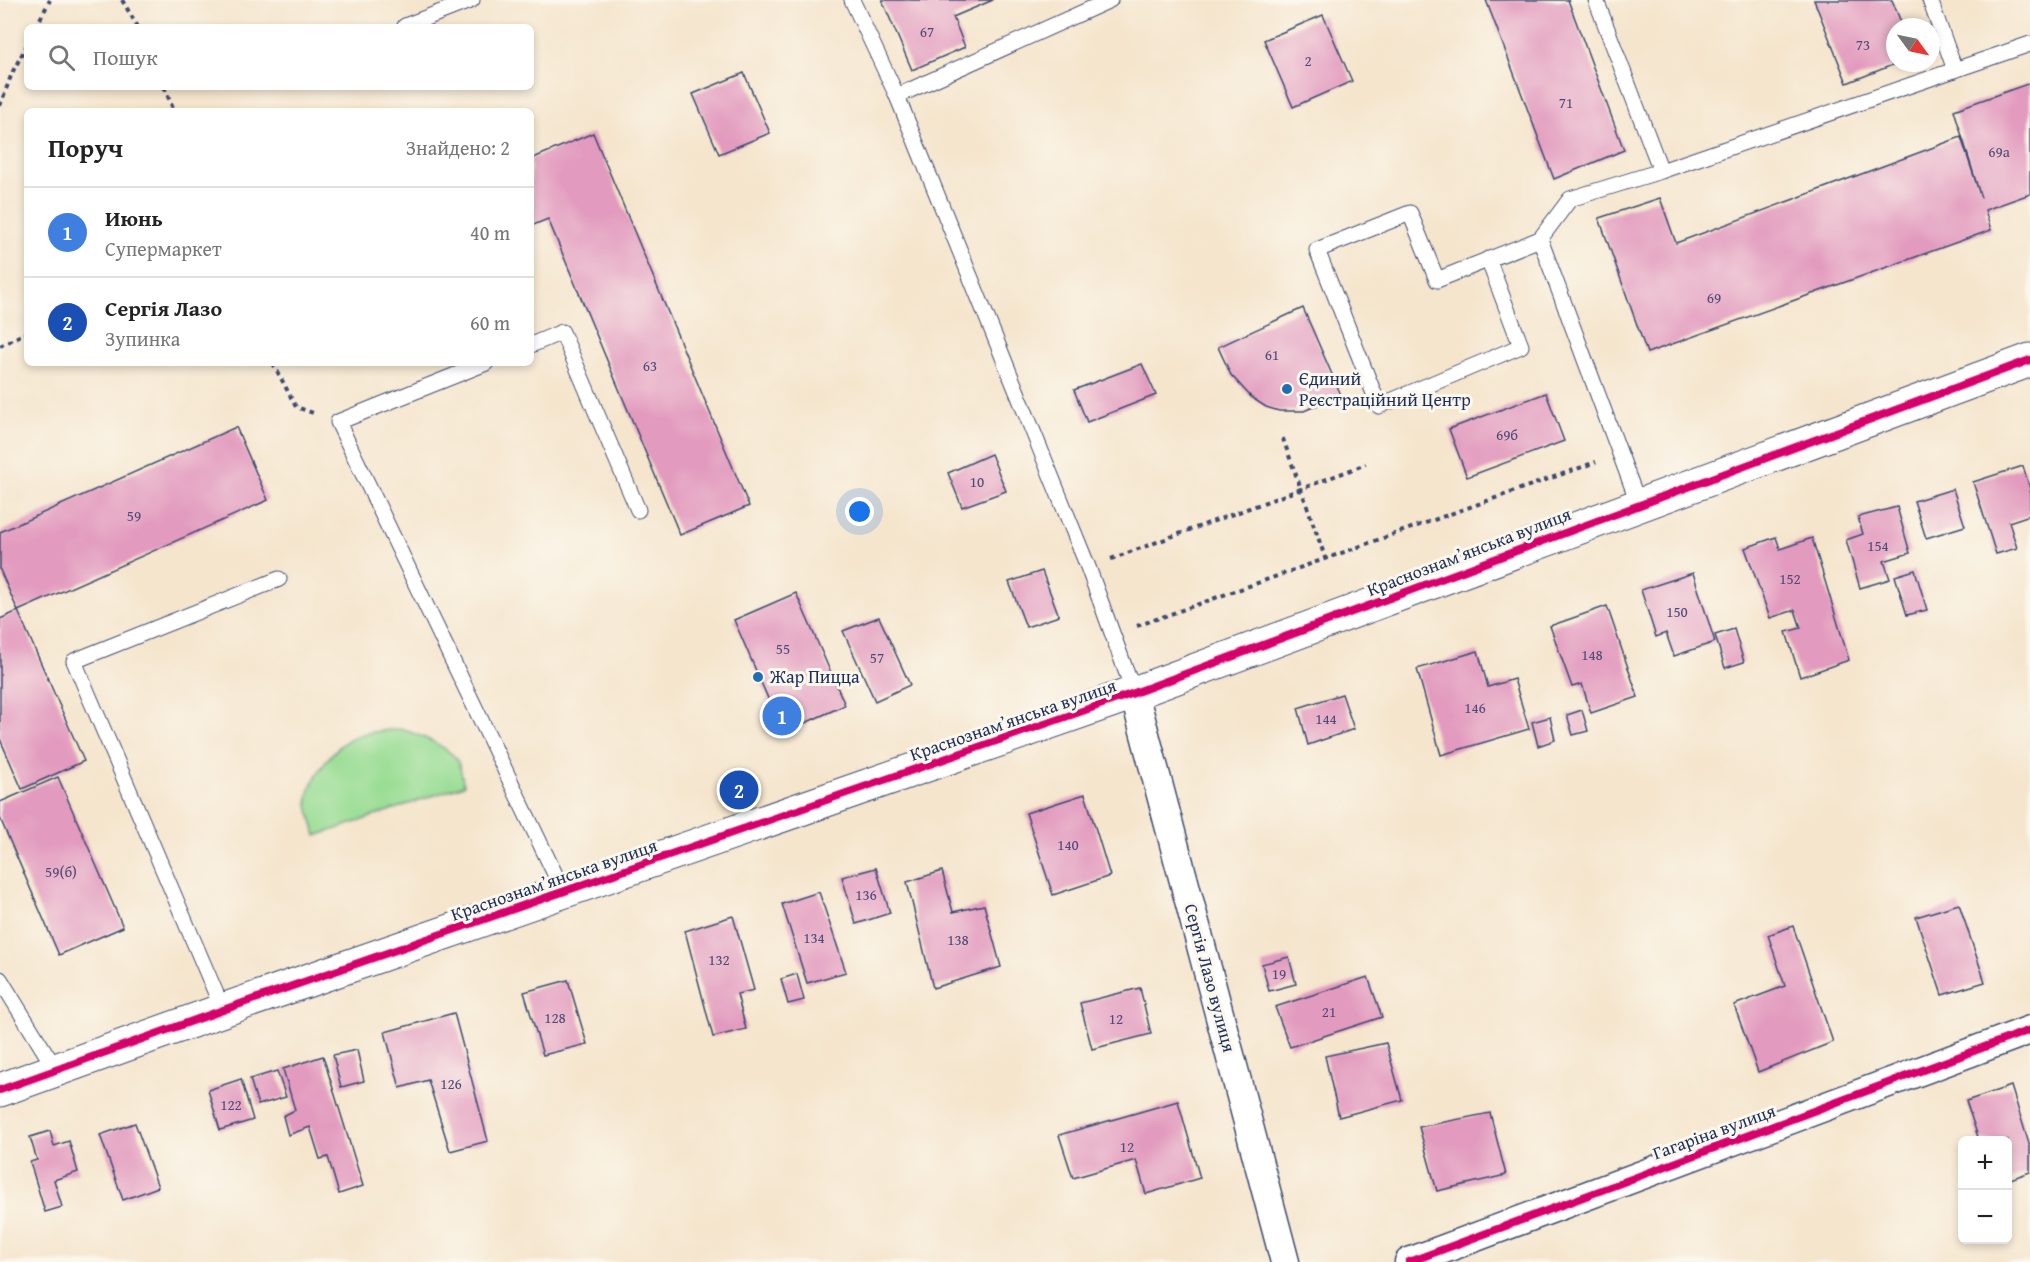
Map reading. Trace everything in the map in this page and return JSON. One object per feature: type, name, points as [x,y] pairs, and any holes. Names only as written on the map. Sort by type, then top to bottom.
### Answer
[{"type":"street","name":"Краснознамʼянська вулиця","points":[[0,1090],[223,1010],[1134,693],[2030,360]]},
{"type":"street","name":"Сергія Лазо вулиця","points":[[1134,693],[1285,1262]]},
{"type":"street","name":"Гагаріна вулиця","points":[[1409,1262],[2030,1030]]},
{"type":"lane","points":[[410,24],[472,0]]},
{"type":"lane","points":[[852,0],[897,96],[1088,567],[1134,693]]},
{"type":"lane","points":[[897,96],[1110,0]]},
{"type":"lane","points":[[1596,0],[1661,171]]},
{"type":"lane","points":[[1930,0],[1955,70]]},
{"type":"lane","points":[[1488,259],[1521,346],[1378,406],[1317,250],[1410,213],[1437,280],[1488,259],[1540,239],[1569,199],[1661,171],[2030,44]]},
{"type":"lane","points":[[1540,239],[1639,505]]},
{"type":"lane","points":[[534,344],[562,332],[638,510]]},
{"type":"lane","points":[[478,366],[338,422],[564,893]]},
{"type":"lane","points":[[223,1010],[74,661],[279,579]]},
{"type":"lane","points":[[0,979],[56,1070]]},
{"type":"path","points":[[38,24],[50,0]]},
{"type":"path","points":[[122,0],[136,24]]},
{"type":"path","points":[[0,106],[12,73],[24,51]]},
{"type":"path","points":[[165,90],[173,108]]},
{"type":"path","points":[[0,346],[24,334]]},
{"type":"path","points":[[275,366],[296,407],[338,422]]},
{"type":"path","points":[[1282,436],[1326,560]]},
{"type":"path","points":[[1113,635],[1619,453]]},
{"type":"path","points":[[1088,567],[1366,464]]},
{"type":"green space","points":[[400,729],[441,746],[454,756],[458,762],[464,785],[316,836],[308,804],[312,785],[323,765],[346,741],[354,737],[371,732]]},
{"type":"building","points":[[882,0],[993,0],[953,17],[965,47],[912,70]]},
{"type":"building","points":[[1486,0],[1568,0],[1624,150],[1554,179]]},
{"type":"building","points":[[1814,0],[1892,0],[1899,18],[1886,18],[1886,68],[1847,83]]},
{"type":"building","points":[[1323,15],[1352,81],[1293,107],[1264,40]]},
{"type":"building","points":[[744,73],[770,133],[719,154],[693,94]]},
{"type":"building","points":[[2030,83],[2030,194],[1985,210],[1991,230],[1647,353],[1599,218],[1660,198],[1676,243],[1961,137],[1981,198],[1954,110]]},
{"type":"building","points":[[593,133],[749,506],[680,535],[548,219],[534,225],[534,158]]},
{"type":"building","points":[[1303,308],[1341,395],[1304,411],[1279,411],[1266,407],[1252,398],[1231,375],[1218,347]]},
{"type":"building","points":[[1142,364],[1156,395],[1087,422],[1074,390]]},
{"type":"building","points":[[1546,393],[1564,441],[1467,477],[1449,429]]},
{"type":"building","points":[[236,427],[268,500],[18,611],[0,570],[0,532]]},
{"type":"building","points":[[991,454],[1006,491],[962,507],[948,473]]},
{"type":"building","points":[[2023,466],[2030,489],[2030,515],[2009,522],[2017,548],[1996,554],[1973,482]]},
{"type":"building","points":[[1953,489],[1965,526],[1926,538],[1914,501]]},
{"type":"building","points":[[1897,507],[1910,553],[1884,561],[1890,579],[1860,588],[1846,540],[1863,534],[1858,517]]},
{"type":"building","points":[[1776,537],[1780,549],[1812,538],[1849,660],[1800,677],[1786,632],[1801,628],[1795,610],[1770,618],[1745,548]]},
{"type":"building","points":[[1915,570],[1927,610],[1907,615],[1895,576]]},
{"type":"building","points":[[1042,571],[1059,616],[1026,627],[1009,582]]},
{"type":"building","points":[[1693,573],[1715,642],[1674,656],[1666,633],[1656,637],[1641,590]]},
{"type":"building","points":[[796,593],[845,705],[783,733],[734,620]]},
{"type":"building","points":[[1607,606],[1638,697],[1591,713],[1582,684],[1572,687],[1550,626]]},
{"type":"building","points":[[18,611],[84,761],[22,789],[0,739],[0,619]]},
{"type":"building","points":[[879,617],[910,685],[875,701],[843,631]]},
{"type":"building","points":[[1734,629],[1744,662],[1725,668],[1715,635]]},
{"type":"building","points":[[1478,651],[1488,687],[1514,679],[1529,729],[1441,755],[1417,669]]},
{"type":"building","points":[[1342,694],[1354,729],[1308,745],[1298,708]]},
{"type":"building","points":[[1582,710],[1588,731],[1573,735],[1567,715]]},
{"type":"building","points":[[1550,717],[1555,740],[1538,746],[1532,722]]},
{"type":"building","points":[[58,777],[123,927],[59,955],[0,818],[0,802]]},
{"type":"building","points":[[1085,794],[1110,876],[1053,895],[1026,813]]},
{"type":"building","points":[[876,868],[890,913],[856,924],[842,877]]},
{"type":"building","points":[[942,871],[953,912],[984,905],[1001,967],[933,988],[907,882]]},
{"type":"building","points":[[819,892],[846,972],[807,983],[782,904]]},
{"type":"building","points":[[1959,904],[1985,982],[1942,995],[1916,917]]},
{"type":"building","points":[[733,916],[754,990],[737,994],[746,1029],[713,1037],[685,931]]},
{"type":"building","points":[[1793,926],[1833,1042],[1758,1072],[1734,1005],[1785,986],[1768,935]]},
{"type":"building","points":[[1289,957],[1296,984],[1269,991],[1262,964]]},
{"type":"building","points":[[797,974],[804,1000],[788,1004],[781,979]]},
{"type":"building","points":[[1368,977],[1382,1017],[1290,1047],[1275,1007]]},
{"type":"building","points":[[568,980],[587,1044],[543,1055],[524,992]]},
{"type":"building","points":[[1140,988],[1151,1034],[1092,1049],[1080,1003]]},
{"type":"building","points":[[454,1013],[488,1141],[450,1151],[428,1080],[400,1088],[385,1032]]},
{"type":"building","points":[[1386,1043],[1402,1100],[1339,1117],[1325,1056]]},
{"type":"building","points":[[357,1050],[364,1081],[341,1087],[333,1055]]},
{"type":"building","points":[[323,1056],[363,1186],[339,1194],[328,1157],[320,1159],[310,1127],[288,1135],[283,1116],[295,1110],[283,1069]]},
{"type":"building","points":[[277,1071],[286,1097],[258,1105],[250,1079]]},
{"type":"building","points":[[241,1079],[253,1120],[220,1130],[208,1090]]},
{"type":"building","points":[[2011,1086],[2030,1147],[2030,1172],[2012,1179],[2012,1136],[1978,1136],[1966,1101]]},
{"type":"building","points":[[1178,1101],[1200,1178],[1146,1194],[1136,1160],[1073,1178],[1059,1135]]},
{"type":"building","points":[[1490,1113],[1506,1175],[1437,1191],[1419,1127]]},
{"type":"building","points":[[135,1123],[158,1187],[123,1200],[100,1135]]},
{"type":"building","points":[[50,1131],[54,1146],[69,1141],[78,1172],[54,1180],[62,1207],[45,1212],[30,1162],[37,1160],[30,1137]]},
{"type":"cycle path","points":[[0,1090],[223,1010],[1134,693],[2030,360]]},
{"type":"cycle path","points":[[1409,1262],[2030,1030]]},
{"type":"place","name":"Єдиний Реєстраційний Центр","points":[[1287,389]]},
{"type":"place","name":"Жар Пицца","points":[[758,677]]},
{"type":"place","name":"Июнь","points":[[782,716]]},
{"type":"place","name":"Сергія Лазо","points":[[739,790]]}]
